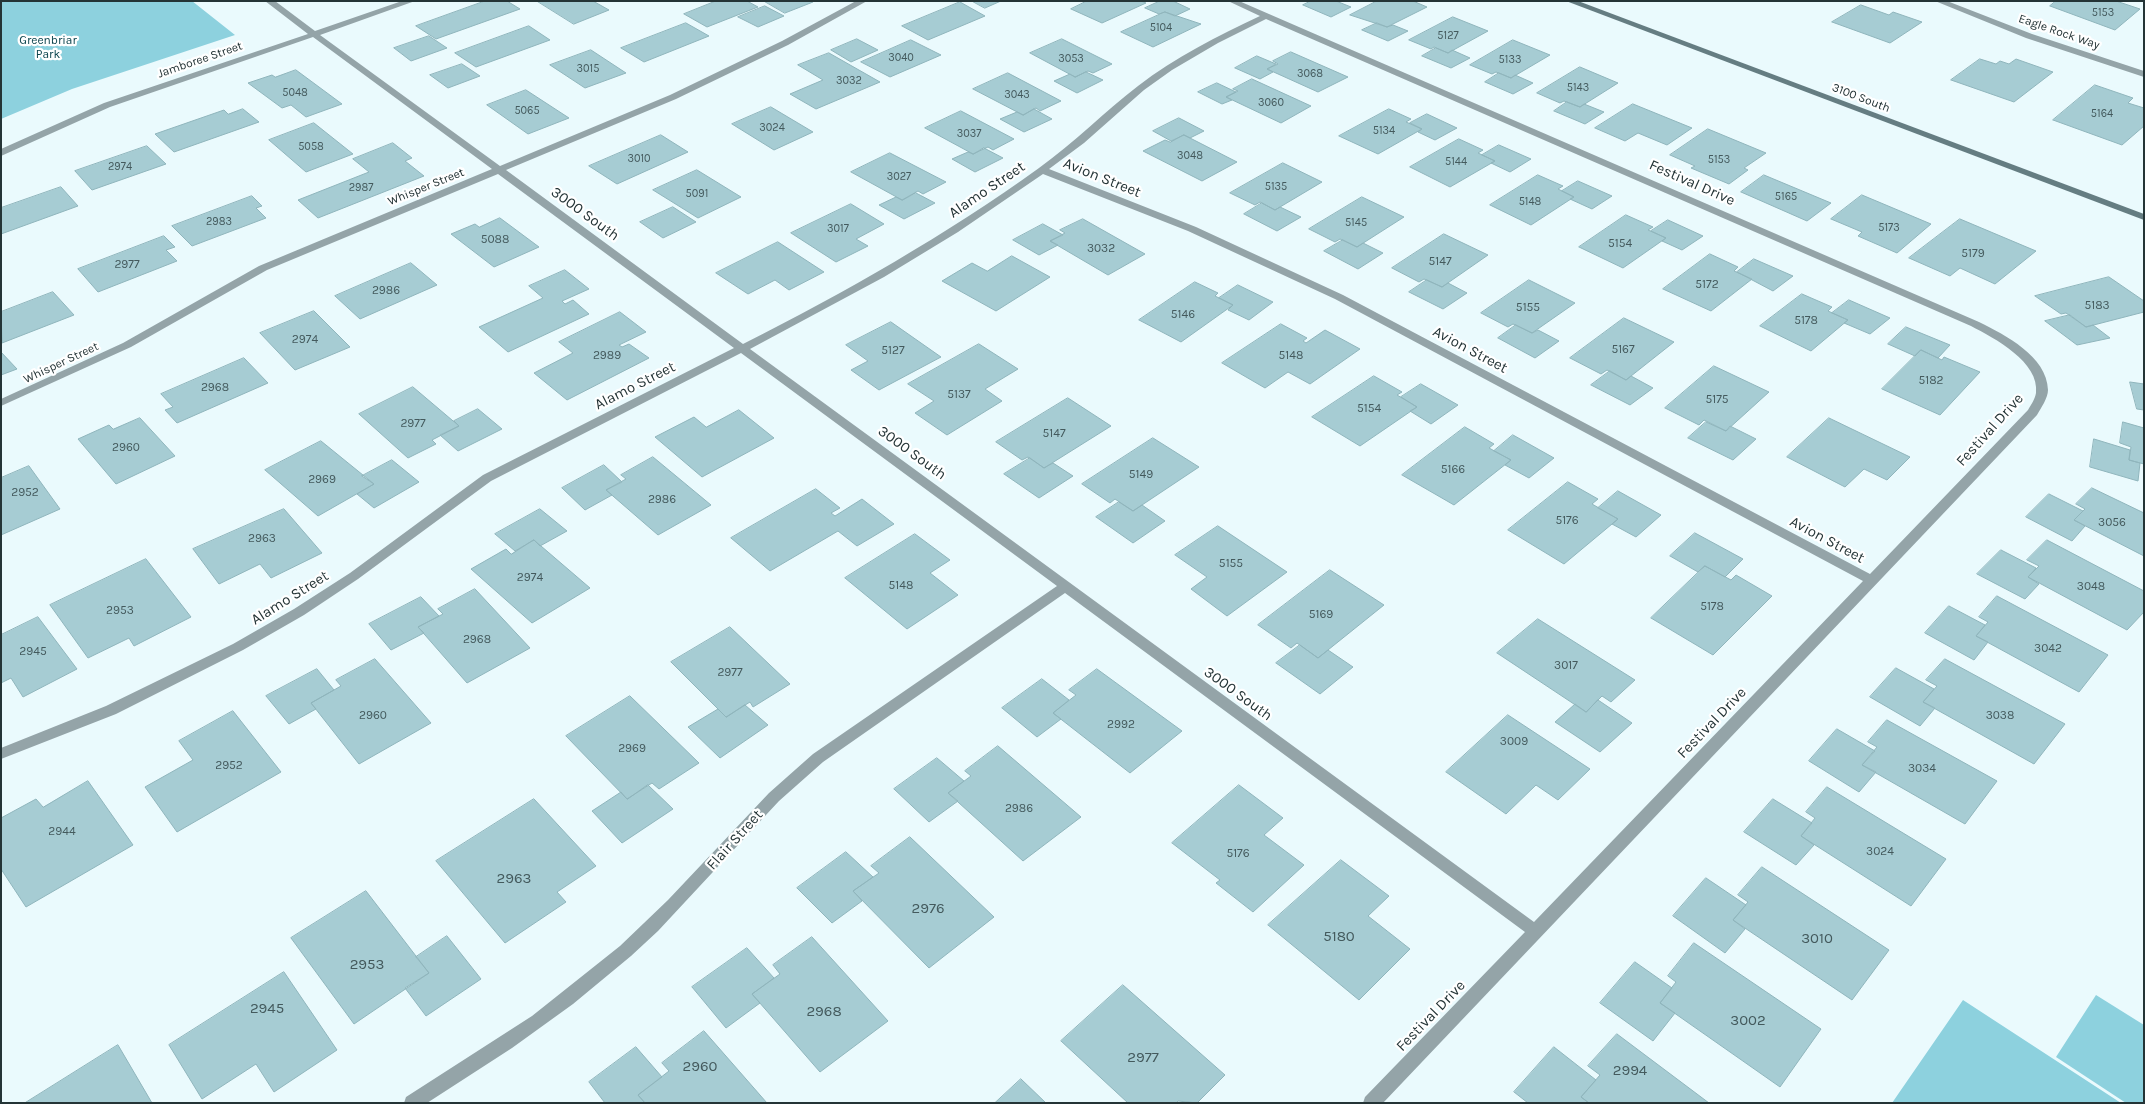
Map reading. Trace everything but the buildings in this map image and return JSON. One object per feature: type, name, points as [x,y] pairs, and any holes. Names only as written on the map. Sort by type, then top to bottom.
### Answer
[{"type":"main road","name":"3100 South","points":[[1570,1],[2144,217]]},
{"type":"street","name":"3000 South","points":[[269,1],[1535,931]]},
{"type":"street","name":"Jamboree Street","points":[[1,153],[107,105],[411,1]]},
{"type":"street","name":"Whisper Street","points":[[1,403],[127,345],[263,268],[500,171],[741,66],[863,1]]},
{"type":"street","name":"Festival Drive","points":[[1232,1],[1975,324],[1995,334],[2023,355],[2040,380],[2042,391],[2033,412],[1371,1103]]},
{"type":"street","name":"Eagle Rock Way","points":[[1938,1],[2029,36],[2144,74]]},
{"type":"street","name":"Alamo Street","points":[[1,754],[111,710],[238,647],[299,612],[354,576],[487,478],[742,349],[896,266],[1042,170],[1169,68],[1215,41],[1266,16]]},
{"type":"street","name":"Avion Street","points":[[1042,170],[1192,229],[1316,285],[1871,580]]},
{"type":"street","name":"Flair Street","points":[[412,1103],[500,1046],[603,969],[651,927],[696,883],[782,788],[812,764],[1065,587]]},
{"type":"green space","name":"Greenbriar Park","points":[[1,1],[192,1],[235,35],[72,89],[1,119]]},
{"type":"green space","points":[[2096,995],[2144,1025],[2144,1103],[2126,1103],[2056,1057]]},
{"type":"green space","points":[[1963,1000],[2121,1103],[1892,1103]]}]
